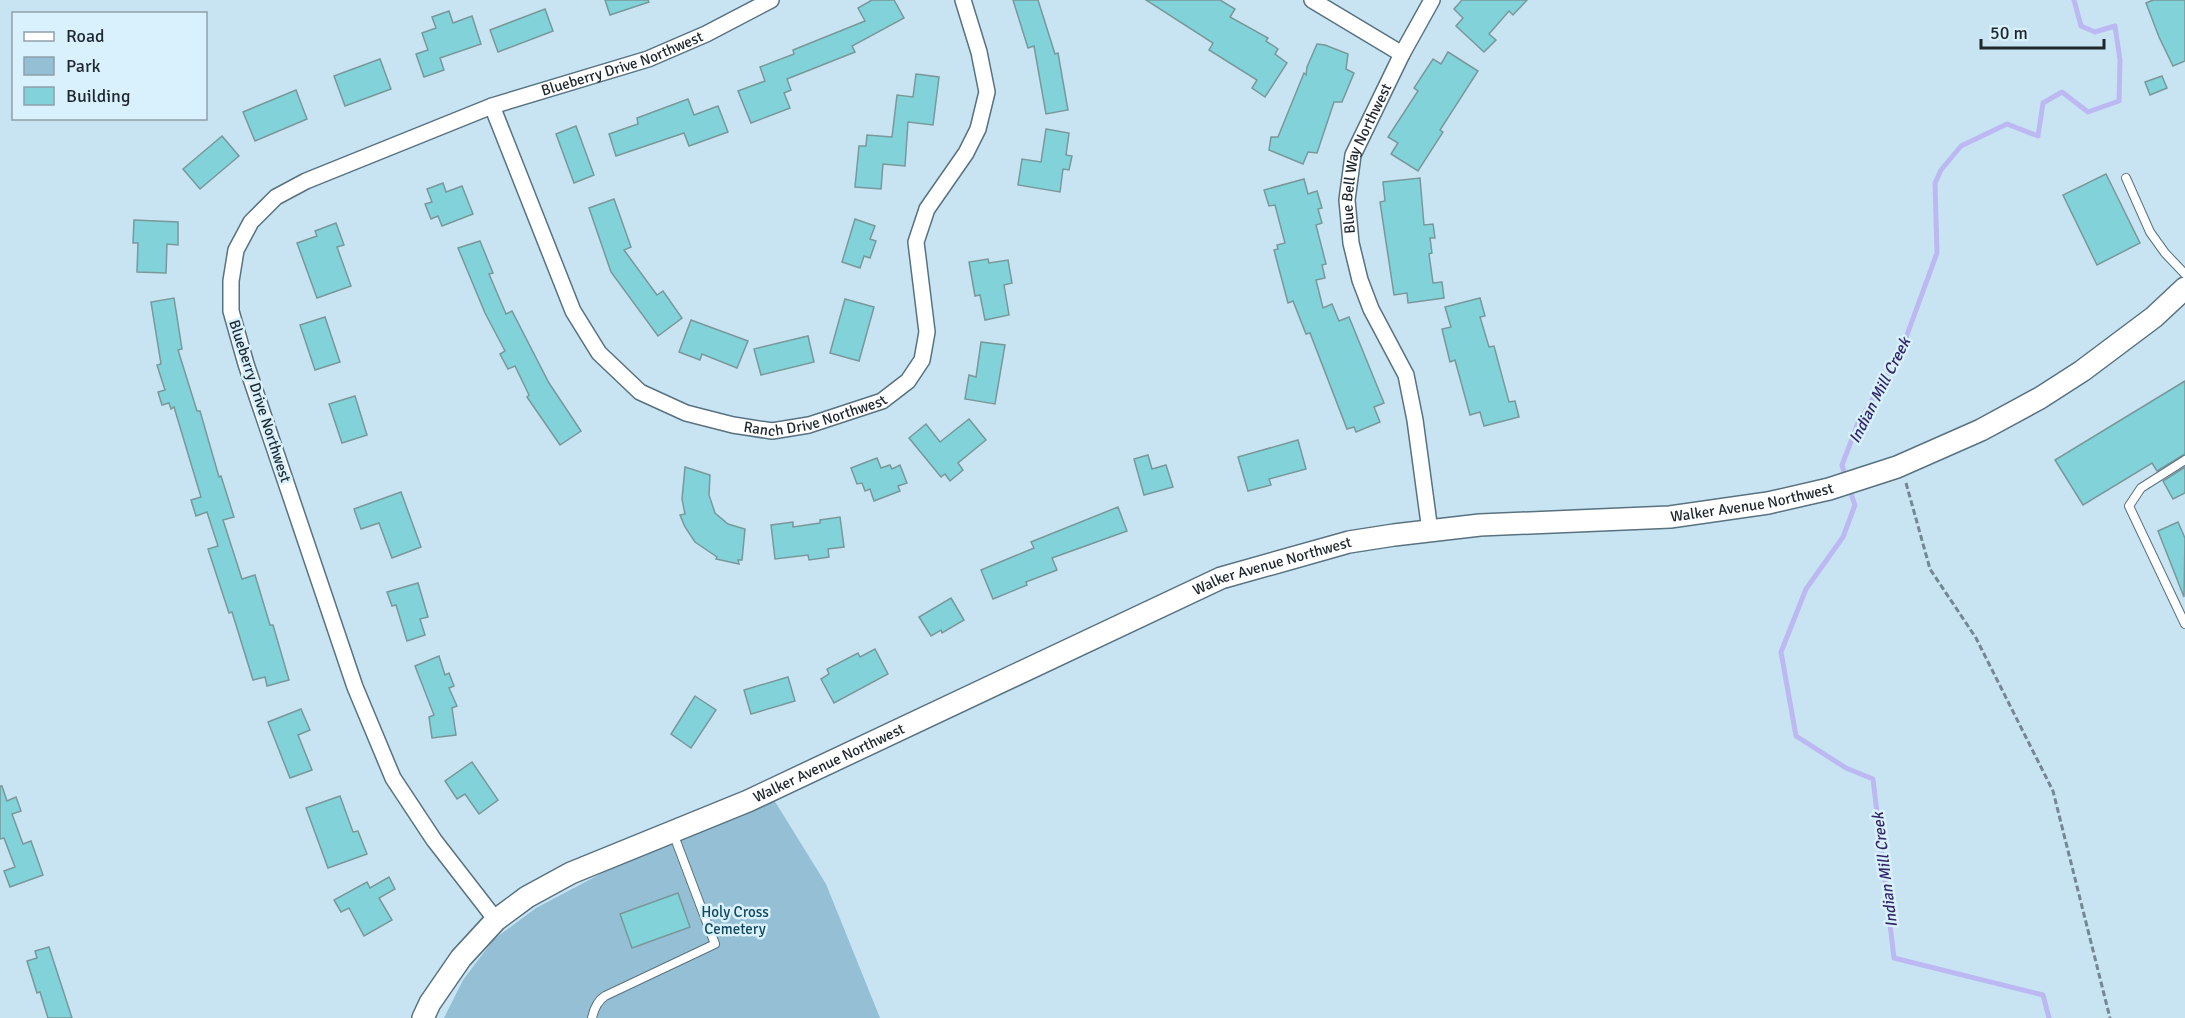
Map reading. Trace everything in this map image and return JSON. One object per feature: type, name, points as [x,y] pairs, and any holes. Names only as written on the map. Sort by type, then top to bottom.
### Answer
[{"type":"main road","name":"Walker Avenue Northwest","points":[[423,1018],[430,1003],[462,958],[496,920],[527,897],[571,873],[748,801],[1221,578],[1348,542],[1480,525],[1670,517],[1768,504],[1829,489],[1899,467],[1981,430],[2082,371],[2154,317],[2185,288]]},
{"type":"street","name":"Blueberry Drive Northwest","points":[[496,920],[428,832],[393,778],[355,687],[246,364],[231,311],[231,281],[236,250],[251,222],[276,197],[306,181],[492,106],[648,58],[706,34],[771,0]]},
{"type":"street","name":"Ranch Drive Northwest","points":[[492,106],[573,311],[599,353],[640,392],[686,413],[772,431],[809,425],[882,401],[908,381],[922,360],[927,332],[916,242],[927,209],[966,153],[978,129],[987,92],[979,52],[963,0]]},
{"type":"street","points":[[1312,0],[1402,54]]},
{"type":"street","name":"Blue Bell Way Northwest","points":[[1430,531],[1415,420],[1406,375],[1371,309],[1360,280],[1351,243],[1347,200],[1353,155],[1402,54],[1432,0]]},
{"type":"lane","points":[[2126,178],[2150,231],[2165,253],[2185,274]]},
{"type":"lane","points":[[2185,460],[2141,488],[2129,506],[2185,624]]},
{"type":"lane","points":[[592,1018],[595,1006],[600,999],[715,944],[672,831]]},
{"type":"path","points":[[1899,467],[1930,569],[1976,638],[2053,791],[2110,1018]]},
{"type":"green space","name":"Holy Cross Cemetery","points":[[774,800],[826,884],[880,1018],[444,1018],[463,980],[494,939],[536,908],[625,861]]},
{"type":"building","points":[[605,0],[648,0],[649,2],[610,15]]},
{"type":"building","points":[[872,0],[894,0],[904,18],[852,46],[855,52],[787,79],[791,90],[784,93],[790,108],[751,123],[738,91],[765,81],[760,67],[794,54],[793,50],[865,21],[858,8]]},
{"type":"building","points":[[1013,0],[1038,0],[1055,54],[1058,53],[1068,110],[1046,114],[1034,46],[1028,48]]},
{"type":"building","points":[[1146,0],[1220,0],[1235,9],[1230,17],[1268,38],[1266,41],[1278,49],[1275,54],[1287,63],[1265,97],[1252,88],[1257,80],[1209,50],[1213,43]]},
{"type":"building","points":[[1462,0],[1527,0],[1513,15],[1509,11],[1489,34],[1496,40],[1484,52],[1456,26],[1463,18],[1454,9]]},
{"type":"building","points":[[2153,0],[2185,0],[2185,61],[2173,66],[2146,3]]},
{"type":"building","points":[[545,9],[553,31],[498,52],[490,30]]},
{"type":"building","points":[[449,11],[453,23],[472,16],[481,44],[440,58],[444,70],[424,77],[416,54],[428,50],[422,33],[436,28],[432,17]]},
{"type":"building","points":[[1317,44],[1348,54],[1346,69],[1354,73],[1342,102],[1334,102],[1317,153],[1308,152],[1303,164],[1269,150],[1271,137],[1278,137],[1304,73],[1306,75]]},
{"type":"building","points":[[1448,52],[1478,71],[1440,130],[1443,132],[1418,171],[1391,154],[1398,143],[1388,137],[1418,91],[1414,88],[1433,59],[1441,64]]},
{"type":"building","points":[[380,59],[391,89],[345,106],[334,76]]},
{"type":"building","points":[[916,74],[939,77],[933,125],[908,122],[905,166],[883,164],[881,189],[855,187],[859,146],[866,146],[867,135],[892,137],[897,95],[913,97]]},
{"type":"building","points":[[2162,76],[2167,88],[2150,95],[2145,82]]},
{"type":"building","points":[[296,90],[307,119],[255,141],[243,112]]},
{"type":"building","points":[[688,99],[694,115],[718,106],[728,132],[689,146],[684,133],[616,156],[609,134],[638,124],[637,118]]},
{"type":"building","points":[[576,126],[594,175],[574,183],[556,134]]},
{"type":"building","points":[[1046,129],[1069,133],[1066,155],[1072,156],[1069,170],[1063,169],[1060,192],[1018,185],[1022,159],[1041,162]]},
{"type":"building","points":[[222,136],[239,156],[200,189],[183,169]]},
{"type":"building","points":[[2106,174],[2140,243],[2097,265],[2063,195]]},
{"type":"building","points":[[1420,178],[1424,225],[1433,224],[1435,238],[1430,238],[1432,253],[1429,254],[1433,283],[1442,282],[1444,298],[1408,303],[1407,293],[1394,295],[1380,202],[1385,201],[1383,182]]},
{"type":"building","points":[[1304,179],[1308,194],[1317,191],[1322,208],[1318,209],[1322,223],[1316,225],[1326,264],[1322,265],[1325,278],[1316,280],[1323,308],[1332,304],[1339,321],[1349,317],[1384,403],[1374,407],[1380,422],[1356,432],[1354,427],[1347,429],[1310,333],[1306,334],[1293,301],[1288,303],[1274,250],[1278,249],[1277,245],[1285,243],[1275,205],[1269,206],[1264,190]]},
{"type":"building","points":[[443,183],[446,192],[462,186],[473,214],[442,226],[438,216],[431,219],[425,204],[432,202],[427,189]]},
{"type":"building","points":[[614,199],[631,247],[624,250],[657,295],[663,291],[682,318],[658,336],[611,272],[589,208]]},
{"type":"building","points":[[855,219],[875,226],[870,239],[876,241],[870,258],[864,256],[860,268],[842,262]]},
{"type":"building","points":[[134,220],[178,222],[178,245],[167,244],[166,273],[137,272],[138,243],[133,243]]},
{"type":"building","points":[[336,223],[344,245],[337,247],[351,286],[317,298],[297,243],[317,236],[315,231]]},
{"type":"building","points":[[480,241],[493,273],[489,274],[506,314],[512,311],[549,383],[581,431],[560,445],[527,397],[529,395],[515,366],[508,369],[500,354],[505,351],[485,313],[458,248]]},
{"type":"building","points":[[988,259],[989,263],[1008,260],[1012,283],[1004,285],[1009,315],[985,320],[980,295],[975,296],[969,262]]},
{"type":"building","points":[[174,298],[182,349],[178,350],[234,517],[223,520],[242,579],[255,575],[289,680],[267,686],[265,677],[253,680],[232,612],[229,613],[208,549],[218,546],[207,512],[196,516],[191,500],[201,497],[174,407],[171,409],[169,403],[162,405],[158,392],[165,390],[157,365],[161,364],[151,302]]},
{"type":"building","points":[[1480,298],[1485,316],[1480,317],[1489,347],[1494,346],[1509,402],[1515,401],[1519,417],[1484,426],[1480,412],[1470,415],[1455,360],[1450,362],[1442,329],[1451,327],[1445,307]]},
{"type":"building","points":[[845,299],[874,307],[859,361],[830,353]]},
{"type":"building","points":[[325,317],[340,362],[315,370],[300,325]]},
{"type":"building","points":[[691,320],[748,341],[737,368],[702,354],[700,360],[679,352]]},
{"type":"building","points":[[808,336],[814,362],[761,375],[754,349]]},
{"type":"building","points":[[981,342],[1005,345],[995,404],[965,399],[969,375],[976,377]]},
{"type":"building","points":[[2185,381],[2185,454],[2157,471],[2152,463],[2083,505],[2055,460]]},
{"type":"building","points":[[355,396],[367,435],[342,443],[329,404]]},
{"type":"building","points":[[969,419],[986,440],[958,463],[963,470],[950,481],[945,474],[941,477],[909,438],[926,424],[940,442]]},
{"type":"building","points":[[1298,440],[1306,469],[1269,479],[1271,485],[1248,491],[1238,457]]},
{"type":"building","points":[[1148,455],[1152,469],[1166,465],[1173,487],[1144,495],[1134,459]]},
{"type":"building","points":[[877,458],[881,468],[890,465],[892,469],[900,465],[907,483],[898,486],[900,491],[874,501],[870,489],[865,491],[862,483],[857,484],[851,468]]},
{"type":"building","points":[[685,467],[710,475],[709,495],[715,513],[728,524],[745,529],[742,560],[738,560],[739,564],[716,559],[717,557],[695,542],[685,527],[680,515],[685,514],[682,499]]},
{"type":"building","points":[[2185,467],[2185,493],[2173,499],[2163,481]]},
{"type":"building","points":[[401,492],[421,547],[392,558],[379,523],[361,529],[354,509]]},
{"type":"building","points":[[1118,507],[1127,531],[1052,558],[1057,570],[1026,582],[1027,585],[993,599],[981,570],[1034,548],[1031,542]]},
{"type":"building","points":[[840,517],[844,547],[828,549],[829,557],[809,560],[808,555],[775,559],[771,525],[793,522],[793,527]]},
{"type":"building","points":[[2178,522],[2185,538],[2184,597],[2158,531]]},
{"type":"building","points":[[418,583],[428,617],[420,619],[425,635],[407,641],[396,605],[392,606],[387,592]]},
{"type":"building","points":[[951,598],[964,620],[942,633],[941,630],[931,636],[919,617]]},
{"type":"building","points":[[875,649],[888,674],[834,703],[821,679],[829,674],[827,669],[858,653],[860,657]]},
{"type":"building","points":[[439,656],[445,675],[449,673],[454,686],[449,688],[457,706],[452,708],[456,735],[432,738],[429,717],[434,715],[415,666]]},
{"type":"building","points":[[788,677],[795,701],[751,714],[744,690]]},
{"type":"building","points":[[695,696],[716,710],[691,748],[671,734]]},
{"type":"building","points":[[301,709],[310,730],[298,735],[312,770],[290,778],[268,722]]},
{"type":"building","points":[[472,762],[498,800],[479,814],[465,794],[457,799],[445,781]]},
{"type":"building","points":[[0,786],[2,786],[7,801],[16,797],[21,811],[12,814],[23,844],[31,841],[43,875],[10,887],[4,871],[15,867],[4,838],[0,839]]},
{"type":"building","points":[[340,796],[353,832],[358,831],[367,854],[328,868],[306,808]]},
{"type":"building","points":[[389,877],[395,889],[379,898],[392,920],[364,936],[349,908],[341,912],[334,900],[367,882],[370,888]]},
{"type":"building","points":[[678,893],[690,927],[632,948],[620,914]]},
{"type":"building","points":[[49,947],[72,1018],[48,1018],[40,992],[37,993],[27,961],[37,958],[35,951]]},
{"type":"waterway","name":"Indian Mill Creek","points":[[1846,479],[1842,465],[1858,423],[1900,354],[1937,253],[1935,183],[1941,170],[1961,146],[2007,124],[2038,136],[2043,103],[2062,92],[2088,112],[2119,101],[2120,60],[2115,26],[2095,32],[2081,26],[2074,0]]},
{"type":"waterway","name":"Indian Mill Creek","points":[[1849,488],[1855,505],[1843,537],[1806,589],[1781,652],[1796,736],[1846,768],[1873,779],[1894,958],[2043,995],[2049,1018]]}]
